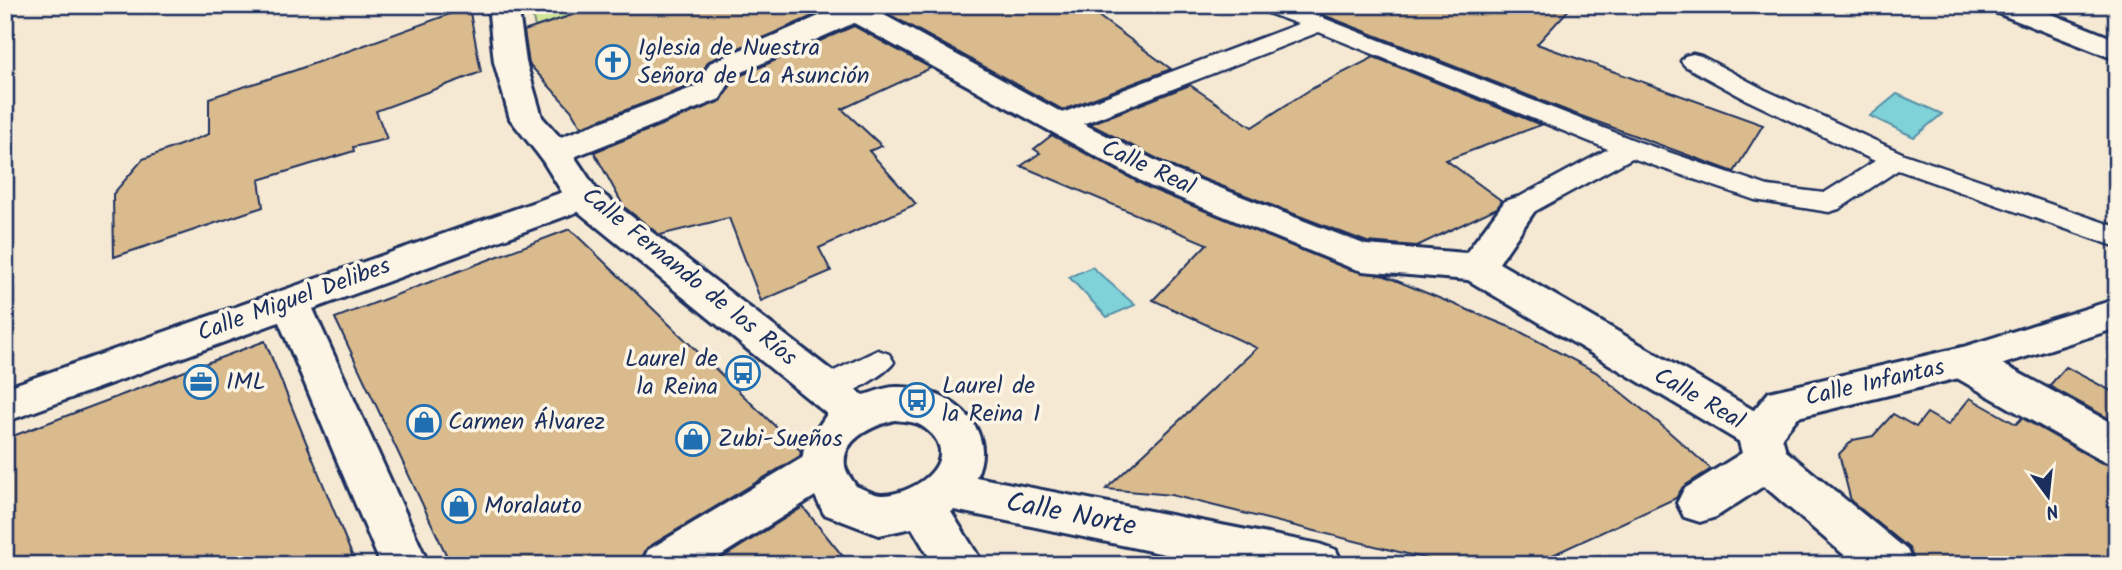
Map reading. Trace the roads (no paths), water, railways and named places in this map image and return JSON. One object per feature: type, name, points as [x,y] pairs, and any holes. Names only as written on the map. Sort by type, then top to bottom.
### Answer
[{"type":"street","name":"Calle Fernando de los Ríos","points":[[503,5],[510,62],[526,119],[554,152],[583,197],[843,401]]},
{"type":"street","points":[[2002,5],[2117,51]]},
{"type":"street","points":[[554,152],[709,92],[721,70],[849,9]]},
{"type":"street","name":"Calle Real","points":[[849,9],[1162,178],[1362,258],[1476,267],[1762,447],[1890,565]]},
{"type":"street","name":"Calle Miguel Delibes","points":[[5,405],[583,197]]},
{"type":"street","points":[[1476,267],[1518,209]]},
{"type":"street","points":[[290,301],[405,565]]},
{"type":"street","name":"Calle Infantas","points":[[1700,503],[1762,447],[1784,404],[1963,362],[2117,313]]},
{"type":"street","name":"Calle Infantas","points":[[1963,362],[2117,447]]},
{"type":"street","points":[[843,401],[894,403],[930,409],[955,429],[962,459],[935,499],[878,515],[840,500],[823,468],[826,448],[838,429],[843,401]]},
{"type":"street","points":[[665,565],[823,468]]},
{"type":"street","points":[[935,499],[960,565]]},
{"type":"street","name":"Calle Norte","points":[[935,499],[1319,565]]},
{"type":"lane","points":[[1268,5],[1630,148],[1765,194],[1829,203],[1895,160]]},
{"type":"lane","points":[[1058,124],[1319,24]]},
{"type":"lane","points":[[1693,61],[1895,160],[2117,237]]},
{"type":"lane","points":[[1518,209],[1630,148]]},
{"type":"lane","points":[[843,401],[877,362]]},
{"type":"water","points":[[1897,94],[1942,114],[1914,137],[1870,116]]},
{"type":"water","points":[[1092,267],[1135,305],[1107,317],[1069,277]]},
{"type":"place","name":"Iglesia de Nuestra Señora de La Asunción","points":[[613,62]]},
{"type":"place","name":"Laurel de la Reina","points":[[743,373]]},
{"type":"place","name":"IML","points":[[201,382]]},
{"type":"place","name":"Laurel de la Reina 1","points":[[917,400]]},
{"type":"place","name":"Carmen Álvarez","points":[[424,422]]},
{"type":"place","name":"Zubi-Sueños","points":[[693,439]]},
{"type":"place","name":"Moralauto","points":[[459,506]]}]
